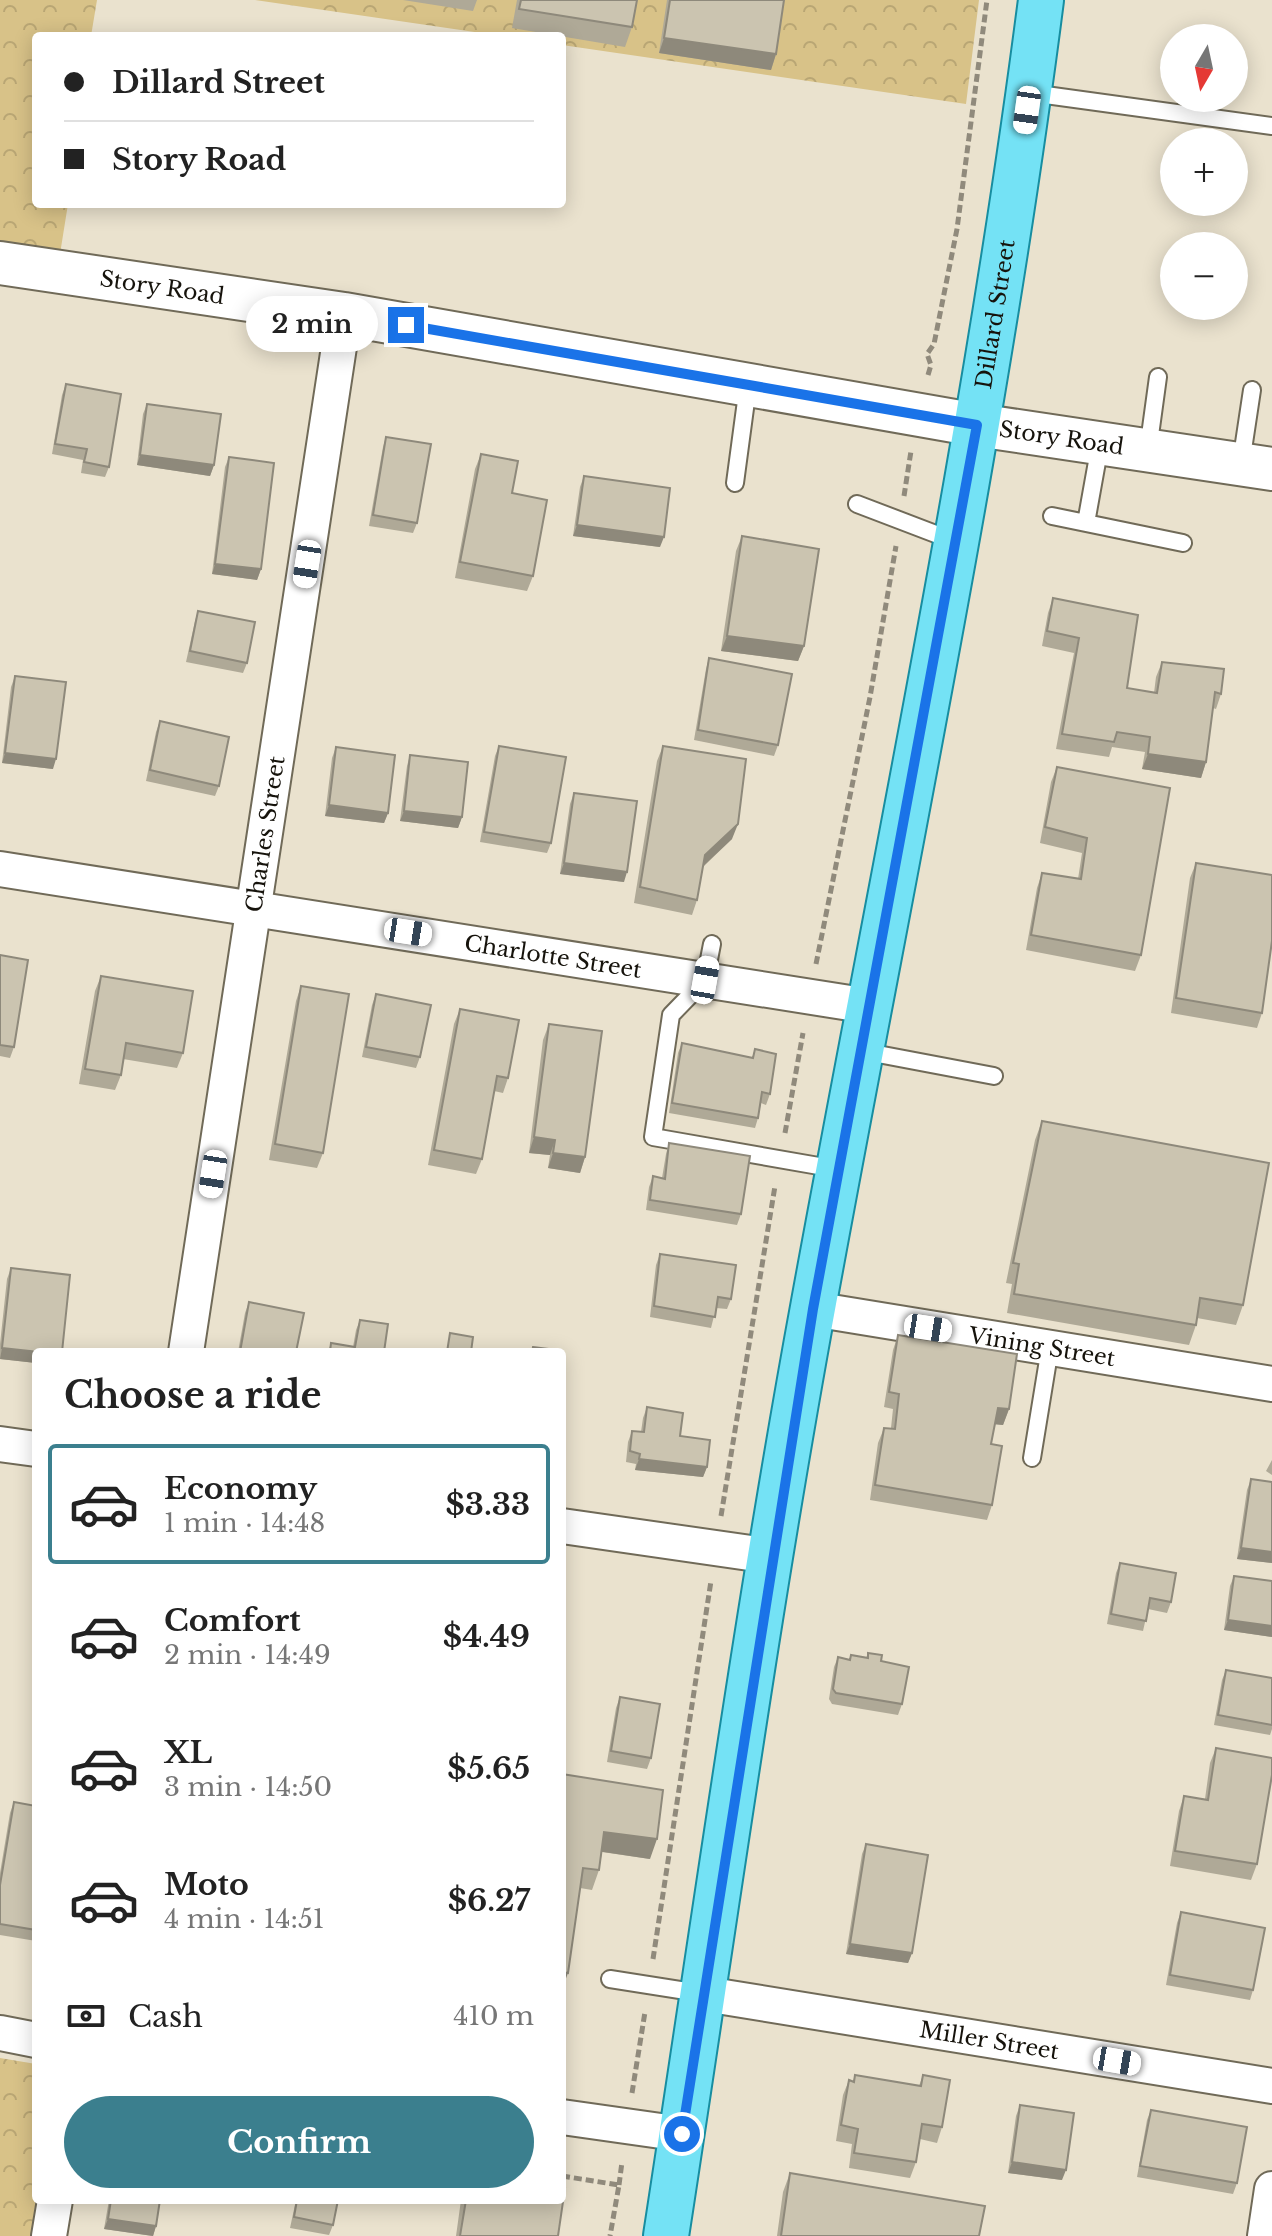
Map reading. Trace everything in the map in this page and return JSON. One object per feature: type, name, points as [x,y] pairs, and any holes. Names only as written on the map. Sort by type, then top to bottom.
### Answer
[{"type":"main road","name":"Dillard Street","points":[[666,2236],[771,1556],[813,1309],[977,425],[1041,0]]},
{"type":"street","name":"Story Road","points":[[0,263],[344,314],[977,425],[1257,466]]},
{"type":"street","name":"Charles Street","points":[[187,1348],[344,314]]},
{"type":"street","name":"Charlotte Street","points":[[0,869],[869,1006]]},
{"type":"street","name":"Vining Street","points":[[813,1309],[1272,1384]]},
{"type":"street","points":[[0,1444],[32,1448]]},
{"type":"street","points":[[566,1527],[771,1556]]},
{"type":"street","name":"Miller Street","points":[[705,1994],[1272,2086]]},
{"type":"street","points":[[0,2033],[32,2039]]},
{"type":"street","points":[[566,2118],[682,2134]]},
{"type":"street","points":[[1265,2236],[1272,2189]]},
{"type":"street","points":[[49,2236],[54,2204]]},
{"type":"lane","points":[[1029,92],[1272,126]]},
{"type":"lane","points":[[1148,450],[1158,377]]},
{"type":"lane","points":[[735,483],[748,385]]},
{"type":"lane","points":[[1252,390],[1257,466]]},
{"type":"lane","points":[[1086,523],[1100,443]]},
{"type":"lane","points":[[857,504],[955,542]]},
{"type":"lane","points":[[1052,516],[1183,543]]},
{"type":"lane","points":[[712,944],[705,980],[671,1015],[653,1137],[839,1170]]},
{"type":"lane","points":[[860,1051],[994,1076]]},
{"type":"lane","points":[[1032,1458],[1050,1348]]},
{"type":"lane","points":[[610,1979],[705,1994]]},
{"type":"path","points":[[610,2236],[716,1548],[780,1159],[867,713],[915,414],[931,365],[927,354],[934,344],[957,229],[987,0]]},
{"type":"path","points":[[566,2177],[619,2185]]},
{"type":"green space","points":[[0,0],[97,0],[92,32],[32,32],[32,208],[67,208],[60,254],[0,245]]},
{"type":"green space","points":[[255,0],[979,0],[966,104],[566,46],[566,32],[475,32]]},
{"type":"green space","points":[[0,2058],[32,2063],[32,2204],[35,2204],[31,2236],[0,2236]]},
{"type":"building","points":[[521,0],[637,0],[632,27],[519,9]]},
{"type":"building","points":[[670,0],[784,0],[776,54],[664,38]]},
{"type":"building","points":[[66,384],[121,394],[109,467],[84,462],[87,449],[55,444]]},
{"type":"building","points":[[147,404],[221,414],[214,465],[140,455]]},
{"type":"building","points":[[386,437],[431,444],[417,523],[373,515]]},
{"type":"building","points":[[481,454],[518,461],[512,493],[547,500],[533,576],[460,562]]},
{"type":"building","points":[[229,457],[274,463],[261,569],[215,564]]},
{"type":"building","points":[[584,476],[670,488],[664,537],[577,525]]},
{"type":"building","points":[[742,536],[819,549],[804,646],[727,636]]},
{"type":"building","points":[[1053,598],[1138,615],[1127,688],[1157,693],[1162,662],[1224,669],[1221,694],[1215,692],[1206,762],[1148,754],[1150,737],[1117,732],[1114,742],[1062,734],[1079,638],[1047,631]]},
{"type":"building","points":[[198,611],[255,622],[247,663],[190,651]]},
{"type":"building","points":[[709,658],[792,674],[778,745],[698,730]]},
{"type":"building","points":[[15,676],[66,682],[56,759],[5,753]]},
{"type":"building","points":[[160,721],[229,737],[219,786],[150,770]]},
{"type":"building","points":[[499,746],[566,757],[551,843],[484,832]]},
{"type":"building","points":[[663,746],[746,759],[738,824],[705,855],[697,900],[640,887]]},
{"type":"building","points":[[336,747],[395,755],[388,813],[329,805]]},
{"type":"building","points":[[410,755],[468,762],[462,817],[404,811]]},
{"type":"building","points":[[1057,767],[1170,788],[1141,955],[1031,935],[1042,873],[1081,879],[1087,838],[1045,827]]},
{"type":"building","points":[[574,793],[637,801],[627,872],[564,863]]},
{"type":"building","points":[[1196,863],[1272,875],[1272,941],[1262,1013],[1176,998]]},
{"type":"building","points":[[0,955],[28,960],[14,1047],[0,1045]]},
{"type":"building","points":[[101,976],[193,991],[183,1053],[126,1043],[121,1075],[85,1069]]},
{"type":"building","points":[[301,986],[349,994],[323,1153],[275,1144]]},
{"type":"building","points":[[376,994],[431,1005],[420,1057],[366,1047]]},
{"type":"building","points":[[460,1009],[519,1020],[508,1078],[497,1076],[482,1159],[434,1150]]},
{"type":"building","points":[[549,1024],[602,1031],[585,1157],[553,1153],[555,1140],[534,1137]]},
{"type":"building","points":[[682,1043],[753,1058],[755,1049],[776,1054],[770,1094],[762,1092],[758,1118],[672,1103]]},
{"type":"building","points":[[1042,1121],[1269,1163],[1243,1305],[1200,1298],[1196,1325],[1014,1294],[1019,1264],[1013,1263]]},
{"type":"building","points":[[669,1143],[750,1156],[741,1214],[650,1200],[653,1176],[665,1179]]},
{"type":"building","points":[[660,1254],[736,1265],[731,1299],[718,1297],[715,1317],[654,1306]]},
{"type":"building","points":[[11,1268],[70,1275],[62,1348],[32,1348],[32,1351],[2,1348]]},
{"type":"building","points":[[249,1302],[304,1313],[297,1348],[241,1348]]},
{"type":"building","points":[[360,1320],[388,1324],[385,1348],[330,1348],[331,1343],[355,1347]]},
{"type":"building","points":[[450,1333],[473,1337],[472,1348],[448,1348]]},
{"type":"building","points":[[898,1335],[1017,1354],[1009,1409],[998,1408],[991,1444],[1002,1446],[992,1505],[875,1485],[884,1428],[895,1429],[899,1394],[889,1392]]},
{"type":"building","points":[[647,1407],[683,1413],[680,1436],[710,1440],[707,1467],[639,1459],[640,1454],[630,1451],[632,1431],[644,1432]]},
{"type":"building","points":[[1251,1479],[1272,1482],[1272,1552],[1241,1548]]},
{"type":"building","points":[[1120,1563],[1176,1573],[1171,1602],[1150,1598],[1146,1621],[1111,1614]]},
{"type":"building","points":[[1234,1576],[1272,1581],[1272,1626],[1228,1620]]},
{"type":"building","points":[[868,1653],[882,1655],[881,1661],[909,1667],[902,1704],[836,1693],[833,1689],[838,1657],[850,1660],[851,1655],[868,1658]]},
{"type":"building","points":[[1226,1670],[1272,1678],[1272,1725],[1218,1715]]},
{"type":"building","points":[[620,1697],[660,1704],[651,1758],[611,1751]]},
{"type":"building","points":[[1216,1748],[1272,1758],[1257,1864],[1175,1851],[1184,1796],[1208,1800]]},
{"type":"building","points":[[566,1775],[663,1790],[657,1839],[604,1832],[599,1870],[583,1868],[568,1973]]},
{"type":"building","points":[[14,1802],[32,1805],[32,1929],[0,1924],[0,1885]]},
{"type":"building","points":[[866,1844],[928,1855],[912,1953],[850,1944]]},
{"type":"building","points":[[1181,1912],[1265,1928],[1253,1990],[1170,1975]]},
{"type":"building","points":[[855,2075],[921,2086],[923,2075],[950,2080],[942,2127],[922,2124],[916,2162],[854,2153],[858,2129],[841,2125],[849,2080],[854,2082]]},
{"type":"building","points":[[1020,2105],[1074,2113],[1066,2170],[1012,2162]]},
{"type":"building","points":[[1151,2110],[1247,2127],[1237,2183],[1140,2166]]},
{"type":"building","points":[[790,2173],[985,2206],[979,2236],[781,2236]]},
{"type":"building","points":[[110,2204],[159,2204],[156,2226],[108,2219]]},
{"type":"building","points":[[296,2204],[337,2204],[333,2225],[294,2217]]},
{"type":"building","points":[[465,2204],[563,2204],[558,2236],[460,2236]]},
{"type":"route","points":[[406,325],[977,425],[813,1309],[771,1556],[682,2134]]}]
